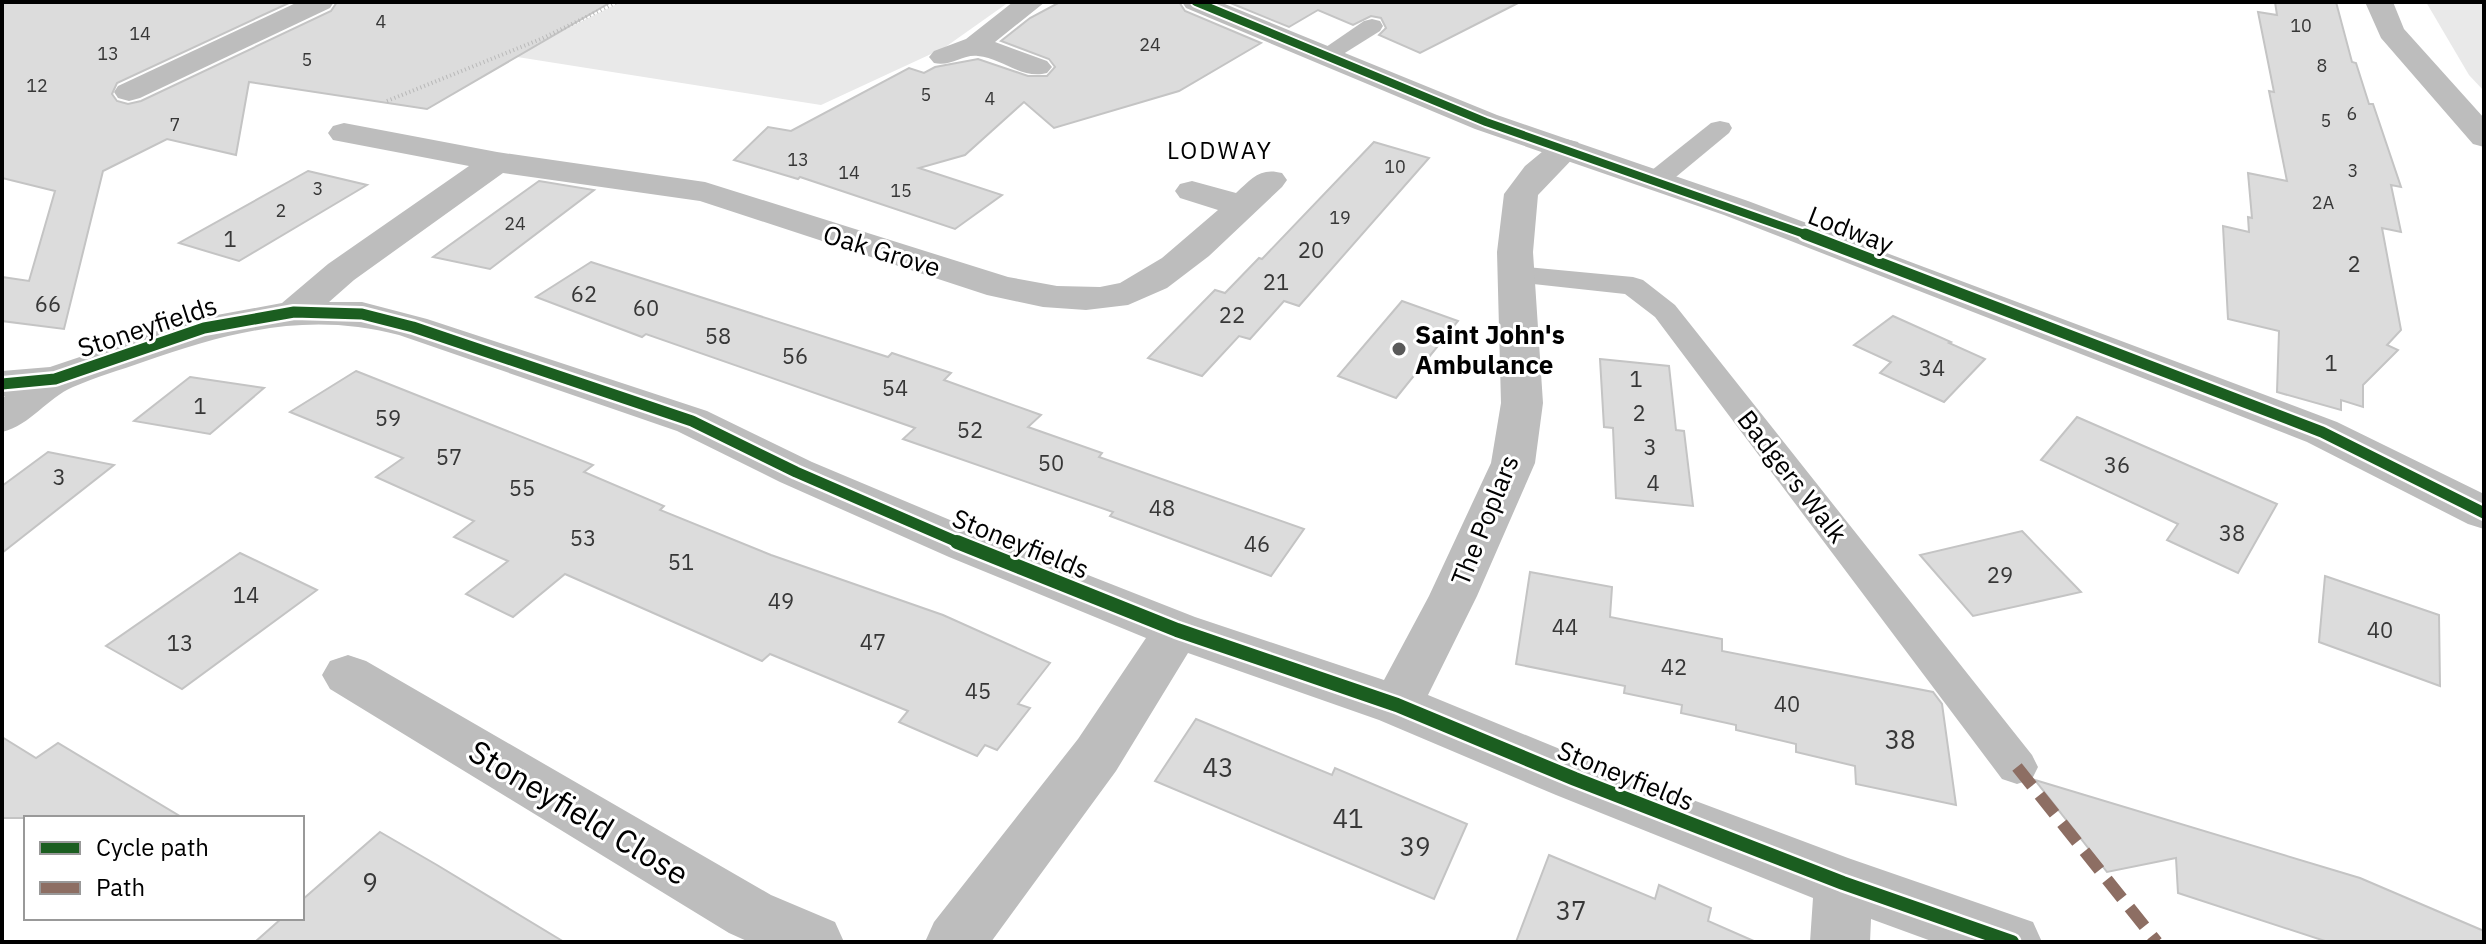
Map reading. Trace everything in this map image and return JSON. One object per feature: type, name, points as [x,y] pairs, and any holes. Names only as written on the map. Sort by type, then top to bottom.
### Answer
[{"type":"street","points":[[129,92],[320,2]]},
{"type":"street","points":[[944,57],[976,45],[990,31],[1031,2]]},
{"type":"street","name":"Lodway","points":[[1196,2],[1486,122],[1656,180],[2322,432],[2478,500]]},
{"type":"street","points":[[2379,2],[2391,32],[2484,137]]},
{"type":"street","points":[[976,45],[1037,67]]},
{"type":"street","name":"Oak Grove","points":[[344,133],[497,162],[705,192],[1000,287],[1049,297],[1086,300],[1118,297],[1145,286],[1270,180]]},
{"type":"street","name":"The Poplars","points":[[1397,705],[1453,596],[1513,463],[1522,403],[1516,275],[1517,218],[1521,194],[1537,173],[1566,149]]},
{"type":"street","points":[[294,312],[341,272],[497,162]]},
{"type":"street","points":[[1192,191],[1241,206]]},
{"type":"street","name":"Stoneyfields","points":[[2,384],[55,379],[204,328],[294,312],[362,314],[413,327],[692,421],[796,472],[965,545],[1177,630],[1397,705],[1575,779],[1843,883],[2012,942]]},
{"type":"street","points":[[2,419],[55,379]]},
{"type":"street","points":[[955,942],[990,901],[1097,755],[1177,630]]},
{"type":"street","name":"Stoneyfield Close","points":[[348,675],[750,914],[814,942]]},
{"type":"street","points":[[1840,942],[1843,883]]},
{"type":"lane","points":[[1324,56],[1372,26]]},
{"type":"lane","points":[[1656,180],[1720,128]]},
{"type":"lane","name":"Badgers Walk","points":[[1516,275],[1633,286],[1665,311],[2017,767]]},
{"type":"path","points":[[344,133],[341,123],[370,108],[541,39],[617,2]]},
{"type":"shaded area","points":[[621,2],[1009,2],[944,48],[821,105],[511,56]]},
{"type":"shaded area","points":[[2426,2],[2484,2],[2484,91],[2469,75]]},
{"type":"building","points":[[2,2],[291,2],[117,83],[112,94],[117,101],[128,104],[141,101],[331,11],[337,2],[611,2],[427,109],[249,82],[236,155],[167,139],[103,171],[64,329],[2,321],[2,277],[29,281],[55,191],[2,178]]},
{"type":"building","points":[[1060,2],[1179,2],[1185,11],[1261,43],[1179,91],[1054,128],[1024,102],[965,155],[919,168],[1002,195],[955,229],[800,177],[798,179],[734,160],[768,127],[791,131],[909,68],[924,73],[935,67],[978,59],[1028,76],[1047,76],[1055,67],[1049,59],[1001,41],[1030,18]]},
{"type":"building","points":[[1228,2],[1520,2],[1420,53],[1379,35],[1386,28],[1381,18],[1371,16],[1353,25],[1318,10],[1289,27]]},
{"type":"building","points":[[2275,2],[2336,2],[2352,62],[2356,63],[2369,104],[2373,104],[2401,187],[2391,185],[2401,232],[2382,228],[2401,330],[2387,345],[2398,350],[2363,385],[2363,407],[2341,400],[2341,410],[2277,392],[2279,331],[2228,319],[2223,226],[2249,232],[2248,217],[2252,218],[2248,173],[2287,181],[2269,91],[2274,92],[2258,12],[2277,15]]},
{"type":"building","points":[[1374,142],[1429,158],[1299,306],[1284,301],[1250,339],[1239,336],[1202,376],[1148,358],[1215,290],[1225,293],[1259,258],[1262,259]]},
{"type":"building","points":[[308,171],[367,185],[239,261],[179,243]]},
{"type":"building","points":[[539,181],[594,190],[490,269],[433,257]]},
{"type":"building","points":[[591,262],[888,357],[892,353],[951,373],[944,380],[1041,415],[1028,427],[1102,453],[1099,457],[1304,529],[1271,576],[1110,516],[1113,512],[903,439],[915,428],[646,334],[642,337],[536,297]]},
{"type":"building","name":"Saint John's Ambulance","points":[[1402,301],[1458,321],[1396,398],[1338,376]]},
{"type":"building","points":[[1893,316],[1985,359],[1944,402],[1880,373],[1891,362],[1854,345]]},
{"type":"building","points":[[1600,359],[1669,366],[1676,430],[1684,431],[1693,506],[1616,498],[1613,428],[1604,427]]},
{"type":"building","points":[[356,371],[593,465],[584,472],[664,506],[660,510],[771,555],[943,615],[1050,663],[1018,704],[1030,708],[997,750],[985,745],[977,756],[899,722],[908,711],[770,654],[762,661],[565,574],[513,617],[466,594],[508,561],[454,537],[474,521],[376,477],[403,458],[290,412]]},
{"type":"building","points":[[190,377],[264,388],[210,434],[134,421]]},
{"type":"building","points":[[2077,417],[2277,504],[2238,573],[2167,540],[2178,524],[2041,460]]},
{"type":"building","points":[[48,452],[114,465],[2,553],[2,486]]},
{"type":"building","points":[[2022,531],[2081,592],[1973,616],[1920,555]]},
{"type":"building","points":[[240,553],[317,590],[182,689],[106,646]]},
{"type":"building","points":[[1530,572],[1612,587],[1610,617],[1722,639],[1722,651],[1933,692],[1942,704],[1956,805],[1856,784],[1855,766],[1796,752],[1796,744],[1736,730],[1736,725],[1681,713],[1682,705],[1624,693],[1625,686],[1516,664]]},
{"type":"building","points":[[2325,576],[2439,615],[2440,686],[2319,642]]},
{"type":"building","points":[[1196,719],[1332,775],[1335,768],[1467,824],[1434,899],[1155,781]]},
{"type":"building","points":[[2,737],[36,758],[58,743],[180,816],[24,816],[2,818]]},
{"type":"building","points":[[2035,780],[2360,878],[2484,931],[2484,942],[2328,942],[2178,893],[2176,858],[2107,872]]},
{"type":"building","points":[[380,832],[564,942],[255,942],[280,920],[304,920],[304,898]]},
{"type":"building","points":[[1549,855],[1655,899],[1659,885],[1711,908],[1708,921],[1756,942],[1516,942]]},
{"type":"marked path","points":[[2017,767],[2157,942]]},
{"type":"cycle path","points":[[1196,2],[1486,122],[1736,208],[2322,432],[2484,513]]},
{"type":"cycle path","points":[[2,384],[55,379],[204,328],[294,312],[362,314],[413,327],[692,421],[796,472],[965,545],[1177,630],[1397,705],[1575,779],[1843,883],[2012,942]]},
{"type":"place","name":"Saint John's Ambulance","points":[[1399,349]]},
{"type":"district","name":"LODWAY","points":[[1220,150]]}]
